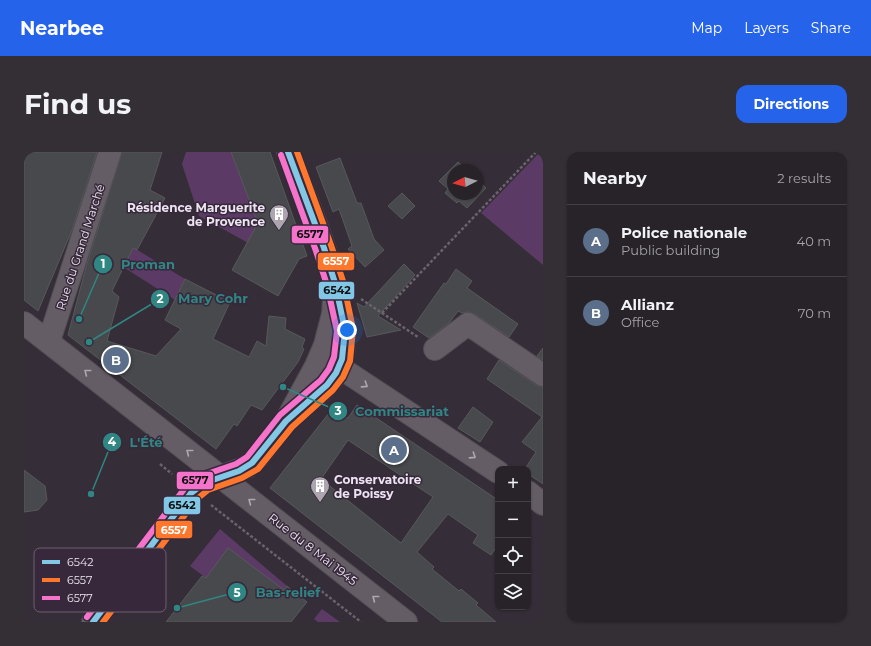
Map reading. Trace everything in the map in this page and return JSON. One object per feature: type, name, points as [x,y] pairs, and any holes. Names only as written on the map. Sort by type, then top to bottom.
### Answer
[{"type":"street","name":"Rue du Grand Marché","points":[[50,341],[110,152]]},
{"type":"street","points":[[150,548],[196,488],[204,483],[239,471],[252,463],[286,421],[327,385],[339,367],[344,352],[344,330],[335,282],[288,152]]},
{"type":"street","points":[[286,421],[321,355],[331,325],[334,306],[335,282]]},
{"type":"street","points":[[24,322],[50,341]]},
{"type":"street","points":[[435,349],[468,324],[543,375]]},
{"type":"street","name":"Rue du 8 Mai 1945","points":[[50,341],[220,477],[406,622]]},
{"type":"street","points":[[321,355],[495,470]]},
{"type":"street","points":[[531,494],[543,504]]},
{"type":"street","points":[[93,622],[101,612]]},
{"type":"path","points":[[382,313],[536,152]]},
{"type":"path","points":[[356,297],[435,349]]},
{"type":"path","points":[[160,464],[172,474]]},
{"type":"path","points":[[196,488],[201,496],[361,622]]},
{"type":"shaded area","points":[[186,152],[231,152],[270,255],[199,216],[182,164]]},
{"type":"shaded area","points":[[540,152],[543,152],[543,265],[481,213]]},
{"type":"shaded area","points":[[126,243],[185,279],[175,300],[117,263]]},
{"type":"shaded area","points":[[220,529],[287,586],[284,590],[206,578],[190,566]]},
{"type":"shaded area","points":[[322,609],[340,622],[318,622],[314,619]]},
{"type":"building","points":[[24,152],[97,152],[72,230],[38,311],[24,300]]},
{"type":"building","points":[[122,152],[162,152],[150,190],[165,198],[137,250],[133,248],[112,291],[119,297],[107,341],[156,356],[181,329],[165,320],[185,279],[230,302],[213,339],[249,357],[257,341],[266,346],[269,316],[286,318],[285,329],[305,339],[302,347],[304,349],[298,362],[262,410],[251,405],[237,426],[234,424],[216,449],[68,335],[86,267]]},
{"type":"building","points":[[231,152],[270,152],[307,256],[299,259],[278,296],[232,270],[258,223]]},
{"type":"building","points":[[340,158],[357,203],[361,203],[374,239],[384,250],[365,267],[348,249],[352,246],[339,209],[333,212],[316,167]]},
{"type":"building","points":[[447,173],[447,188],[439,181]]},
{"type":"building","points":[[402,193],[415,206],[402,219],[388,206]]},
{"type":"building","points":[[453,200],[475,200],[467,208],[459,201],[457,203]]},
{"type":"building","points":[[404,264],[415,275],[378,316],[401,330],[367,337],[357,303],[364,307]]},
{"type":"building","points":[[456,269],[472,281],[467,288],[518,324],[509,337],[475,314],[468,312],[462,313],[458,311],[449,323],[429,338],[413,327],[444,283],[446,284]]},
{"type":"building","points":[[543,348],[543,360],[537,356]]},
{"type":"building","points":[[499,360],[536,385],[543,387],[543,484],[531,476],[531,466],[527,466],[536,452],[522,442],[542,417],[487,379]]},
{"type":"building","points":[[357,405],[495,498],[495,549],[491,555],[473,543],[478,535],[448,514],[417,552],[434,567],[432,569],[459,591],[461,589],[478,603],[476,605],[496,622],[442,622],[270,488],[333,408],[348,418]],"holes":[[[348,440],[433,497],[401,543],[321,479]]]},
{"type":"building","points":[[473,407],[493,422],[480,442],[458,428]]},
{"type":"building","points":[[24,470],[45,486],[47,500],[38,510],[24,512]]},
{"type":"building","points":[[228,548],[284,590],[287,586],[307,602],[291,622],[166,622],[202,576],[206,578]]},
{"type":"transit line","name":"6542","points":[[149,548],[191,493],[204,483],[239,471],[252,463],[286,421],[327,385],[336,373],[342,359],[345,330],[335,283],[324,248],[288,152]]},
{"type":"transit line","name":"6557","points":[[160,548],[197,499],[208,490],[242,478],[258,469],[292,427],[333,390],[343,377],[350,361],[353,329],[343,281],[297,152]]},
{"type":"transit line","name":"6577","points":[[139,548],[185,488],[201,476],[236,464],[247,457],[280,415],[321,380],[329,369],[334,357],[337,331],[327,285],[281,155]]},
{"type":"transit line","name":"6577","points":[[87,617],[91,612]]},
{"type":"transit line","name":"6542","points":[[93,622],[101,612]]},
{"type":"transit line","name":"6557","points":[[103,622],[111,612]]},
{"type":"place","name":"Résidence Marguerite de Provence","points":[[279,231]]},
{"type":"place","name":"Proman","points":[[79,319]]},
{"type":"place","name":"Mary Cohr","points":[[89,342]]},
{"type":"place","name":"Allianz","points":[[116,360]]},
{"type":"place","name":"Commissariat","points":[[283,387]]},
{"type":"place","name":"Police nationale","points":[[394,450]]},
{"type":"place","name":"L'Été","points":[[91,494]]},
{"type":"place","name":"Conservatoire de Poissy","points":[[320,503]]},
{"type":"place","name":"Bas-relief","points":[[177,608]]}]
